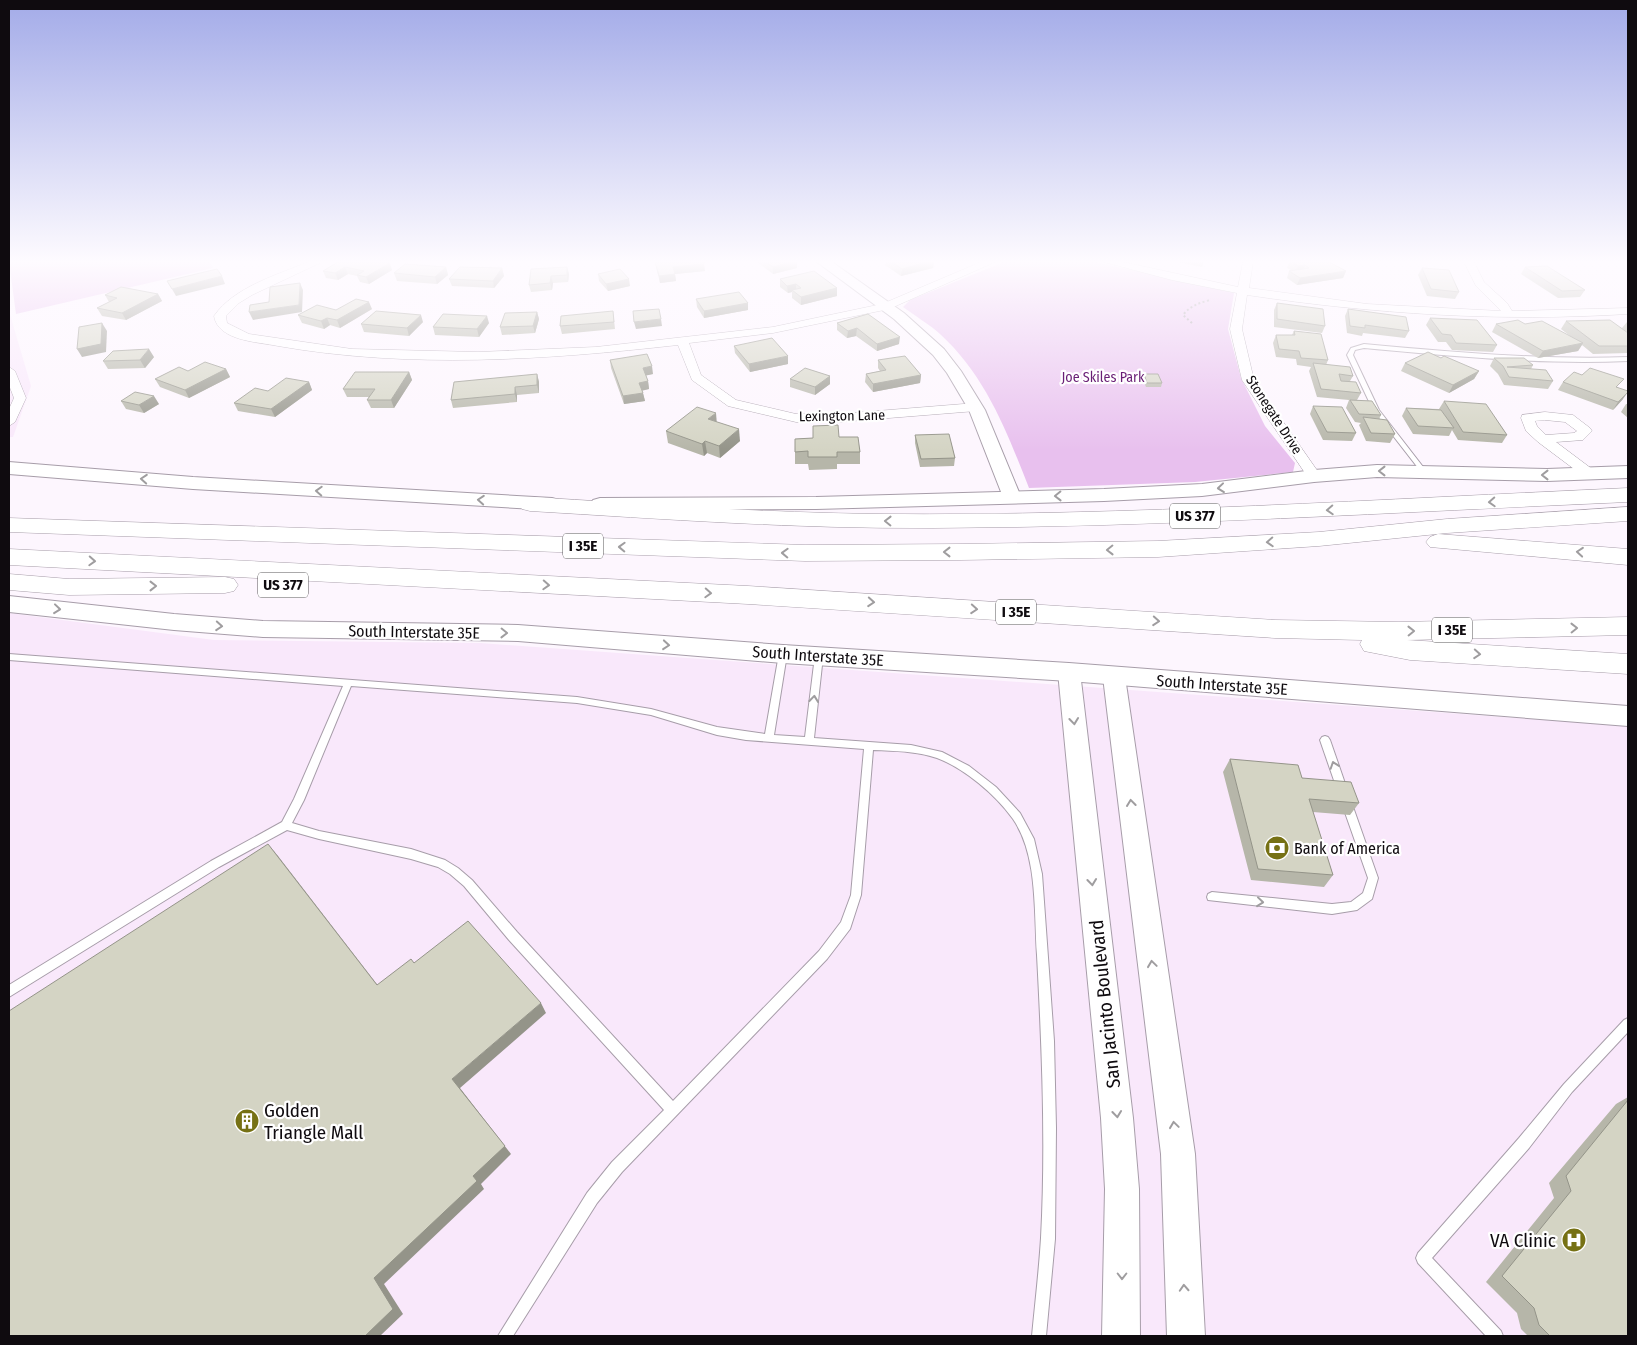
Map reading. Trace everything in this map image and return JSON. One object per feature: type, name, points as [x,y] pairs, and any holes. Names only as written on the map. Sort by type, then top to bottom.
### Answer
[{"type":"highway","name":"US 377","points":[[530,504],[762,519],[930,522],[1155,518],[1628,495]]},
{"type":"highway","name":"I 35E","points":[[9,525],[805,553],[1158,549],[1319,540],[1447,526],[1628,514]]},
{"type":"highway","points":[[1319,540],[1467,543],[1628,557]]},
{"type":"highway","name":"I 35E","points":[[9,556],[497,583],[748,594],[1275,629],[1398,631],[1628,626]]},
{"type":"highway","name":"US 377","points":[[9,582],[69,586],[497,583]]},
{"type":"highway","points":[[1275,629],[1410,650],[1628,664]]},
{"type":"main road","name":"US 377","points":[[9,468],[193,483],[530,504]]},
{"type":"main road","points":[[530,504],[816,503],[1202,490],[1314,476],[1377,471],[1547,475],[1587,472],[1628,472]]},
{"type":"main road","name":"South Interstate 35E","points":[[9,604],[174,622],[264,629],[518,633],[783,654],[1068,672],[1628,716]]},
{"type":"street","points":[[222,325],[227,329],[246,336],[316,349],[352,353],[468,356],[596,351],[683,342],[798,325]]},
{"type":"street","points":[[909,325],[923,335],[963,383],[992,440],[1012,497]]},
{"type":"street","name":"Stonegate Drive","points":[[1237,325],[1248,380],[1314,476]]},
{"type":"street","name":"Lexington Lane","points":[[683,342],[696,377],[732,403],[796,418],[839,418],[976,407]]},
{"type":"street","points":[[9,371],[20,398],[9,422]]},
{"type":"street","points":[[1543,440],[1587,472]]},
{"type":"street","name":"San Jacinto Boulevard","points":[[1068,672],[1118,1118],[1122,1189],[1121,1336]]},
{"type":"street","points":[[1114,677],[1178,1154],[1186,1336]]},
{"type":"lane","points":[[1424,472],[1376,410],[1350,355],[1353,349],[1364,346],[1454,355],[1547,360],[1628,359]]},
{"type":"lane","points":[[769,738],[783,654]]},
{"type":"lane","points":[[810,742],[819,656]]},
{"type":"lane","points":[[9,657],[577,700],[651,712],[717,731],[810,742],[911,749],[939,755],[966,769],[993,790],[1016,816],[1029,839],[1037,874],[1049,1059],[1048,1239],[1039,1336]]},
{"type":"lane","points":[[9,991],[206,869],[286,825],[299,800],[348,683]]},
{"type":"lane","points":[[1212,897],[1332,909],[1353,907],[1368,896],[1373,878],[1325,740]]},
{"type":"lane","points":[[505,1336],[592,1198],[617,1167],[823,955],[846,925],[856,895],[869,746]]},
{"type":"lane","points":[[286,825],[319,835],[411,854],[441,863],[454,871],[468,883],[672,1109]]},
{"type":"lane","points":[[1496,1336],[1423,1258],[1524,1143],[1568,1088],[1628,1024]]},
{"type":"shaded area","points":[[9,325],[13,325],[31,386],[13,437],[9,437]]},
{"type":"shaded area","name":"Golden Triangle Mall","points":[[9,613],[214,640],[480,643],[1628,726],[1628,1336],[9,1336]]},
{"type":"green space","name":"Joe Skiles Park","points":[[929,325],[1229,325],[1228,329],[1241,378],[1265,426],[1295,463],[1293,472],[1195,482],[1029,488],[994,406],[983,386],[956,350]]},
{"type":"building","points":[[102,325],[101,344],[77,349],[79,327]]},
{"type":"building","points":[[370,325],[410,325],[407,328]]},
{"type":"building","points":[[435,325],[480,325],[477,329],[433,327]]},
{"type":"building","points":[[501,325],[533,325],[533,326],[500,327]]},
{"type":"building","points":[[839,325],[883,325],[900,337],[877,344],[857,328],[848,331]]},
{"type":"building","points":[[1350,325],[1408,325],[1409,331],[1365,325],[1365,328]]},
{"type":"building","points":[[1435,325],[1481,325],[1497,345],[1456,343],[1451,335],[1442,334]]},
{"type":"building","points":[[1497,325],[1549,325],[1583,343],[1543,351]]},
{"type":"building","points":[[1571,325],[1617,325],[1628,333],[1628,346],[1599,346]]},
{"type":"building","points":[[1294,331],[1321,334],[1328,360],[1301,358],[1299,351],[1279,349],[1276,335],[1295,335]]},
{"type":"building","points":[[772,338],[788,356],[749,364],[734,346]]},
{"type":"building","points":[[149,349],[140,360],[103,361],[113,351]]},
{"type":"building","points":[[1428,352],[1441,358],[1444,356],[1479,371],[1453,385],[1405,363]]},
{"type":"building","points":[[647,354],[652,366],[643,368],[648,381],[639,383],[643,393],[623,396],[610,360]]},
{"type":"building","points":[[905,356],[921,375],[873,384],[866,374],[886,370],[878,360]]},
{"type":"building","points":[[1494,358],[1524,358],[1533,365],[1507,367],[1546,370],[1553,381],[1509,377],[1503,366]]},
{"type":"building","points":[[205,362],[226,369],[185,390],[155,379],[179,367],[188,371]]},
{"type":"building","points":[[1313,363],[1350,367],[1353,376],[1339,374],[1341,381],[1356,382],[1361,393],[1321,389]]},
{"type":"building","points":[[805,368],[830,376],[815,387],[790,379]]},
{"type":"building","points":[[1590,368],[1624,379],[1616,387],[1628,392],[1618,402],[1563,382],[1574,372],[1582,375]]},
{"type":"building","points":[[355,372],[409,372],[391,400],[367,400],[375,389],[343,389]]},
{"type":"building","points":[[537,374],[537,385],[515,387],[515,394],[451,400],[454,382]]},
{"type":"building","points":[[1144,374],[1158,374],[1162,383],[1147,383]]},
{"type":"building","points":[[286,378],[309,382],[271,409],[234,403],[255,388],[268,391]]},
{"type":"building","points":[[135,392],[154,396],[139,405],[121,401]]},
{"type":"building","points":[[1350,400],[1372,401],[1381,415],[1359,414]]},
{"type":"building","points":[[1444,401],[1486,404],[1507,435],[1463,432]]},
{"type":"building","points":[[1313,406],[1342,407],[1356,433],[1327,432]]},
{"type":"building","points":[[697,407],[716,413],[708,419],[739,429],[719,446],[705,441],[702,444],[666,431]]},
{"type":"building","points":[[1406,408],[1441,410],[1454,428],[1418,426]]},
{"type":"building","points":[[1363,417],[1387,420],[1395,434],[1371,433]]},
{"type":"building","points":[[838,425],[839,437],[858,437],[860,452],[837,452],[837,457],[808,457],[808,451],[795,452],[795,439],[813,438],[813,426]]},
{"type":"building","points":[[949,434],[955,458],[921,459],[915,435]]},
{"type":"building","name":"Bank of America","points":[[1230,759],[1298,765],[1302,778],[1351,782],[1359,803],[1309,799],[1333,875],[1258,869]]},
{"type":"building","name":"Golden Triangle Mall","points":[[268,844],[377,985],[411,959],[414,963],[468,921],[541,1003],[452,1079],[505,1146],[473,1176],[477,1181],[374,1278],[393,1309],[365,1336],[9,1336],[9,1011]]},
{"type":"building","name":"VA Clinic","points":[[1628,1100],[1628,1336],[1550,1336],[1539,1325],[1534,1308],[1502,1276],[1571,1191],[1566,1176]]},
{"type":"place","name":"Bank of America","points":[[1277,848]]},
{"type":"place","name":"Golden Triangle Mall","points":[[247,1121]]},
{"type":"place","name":"VA Clinic","points":[[1574,1240]]}]
